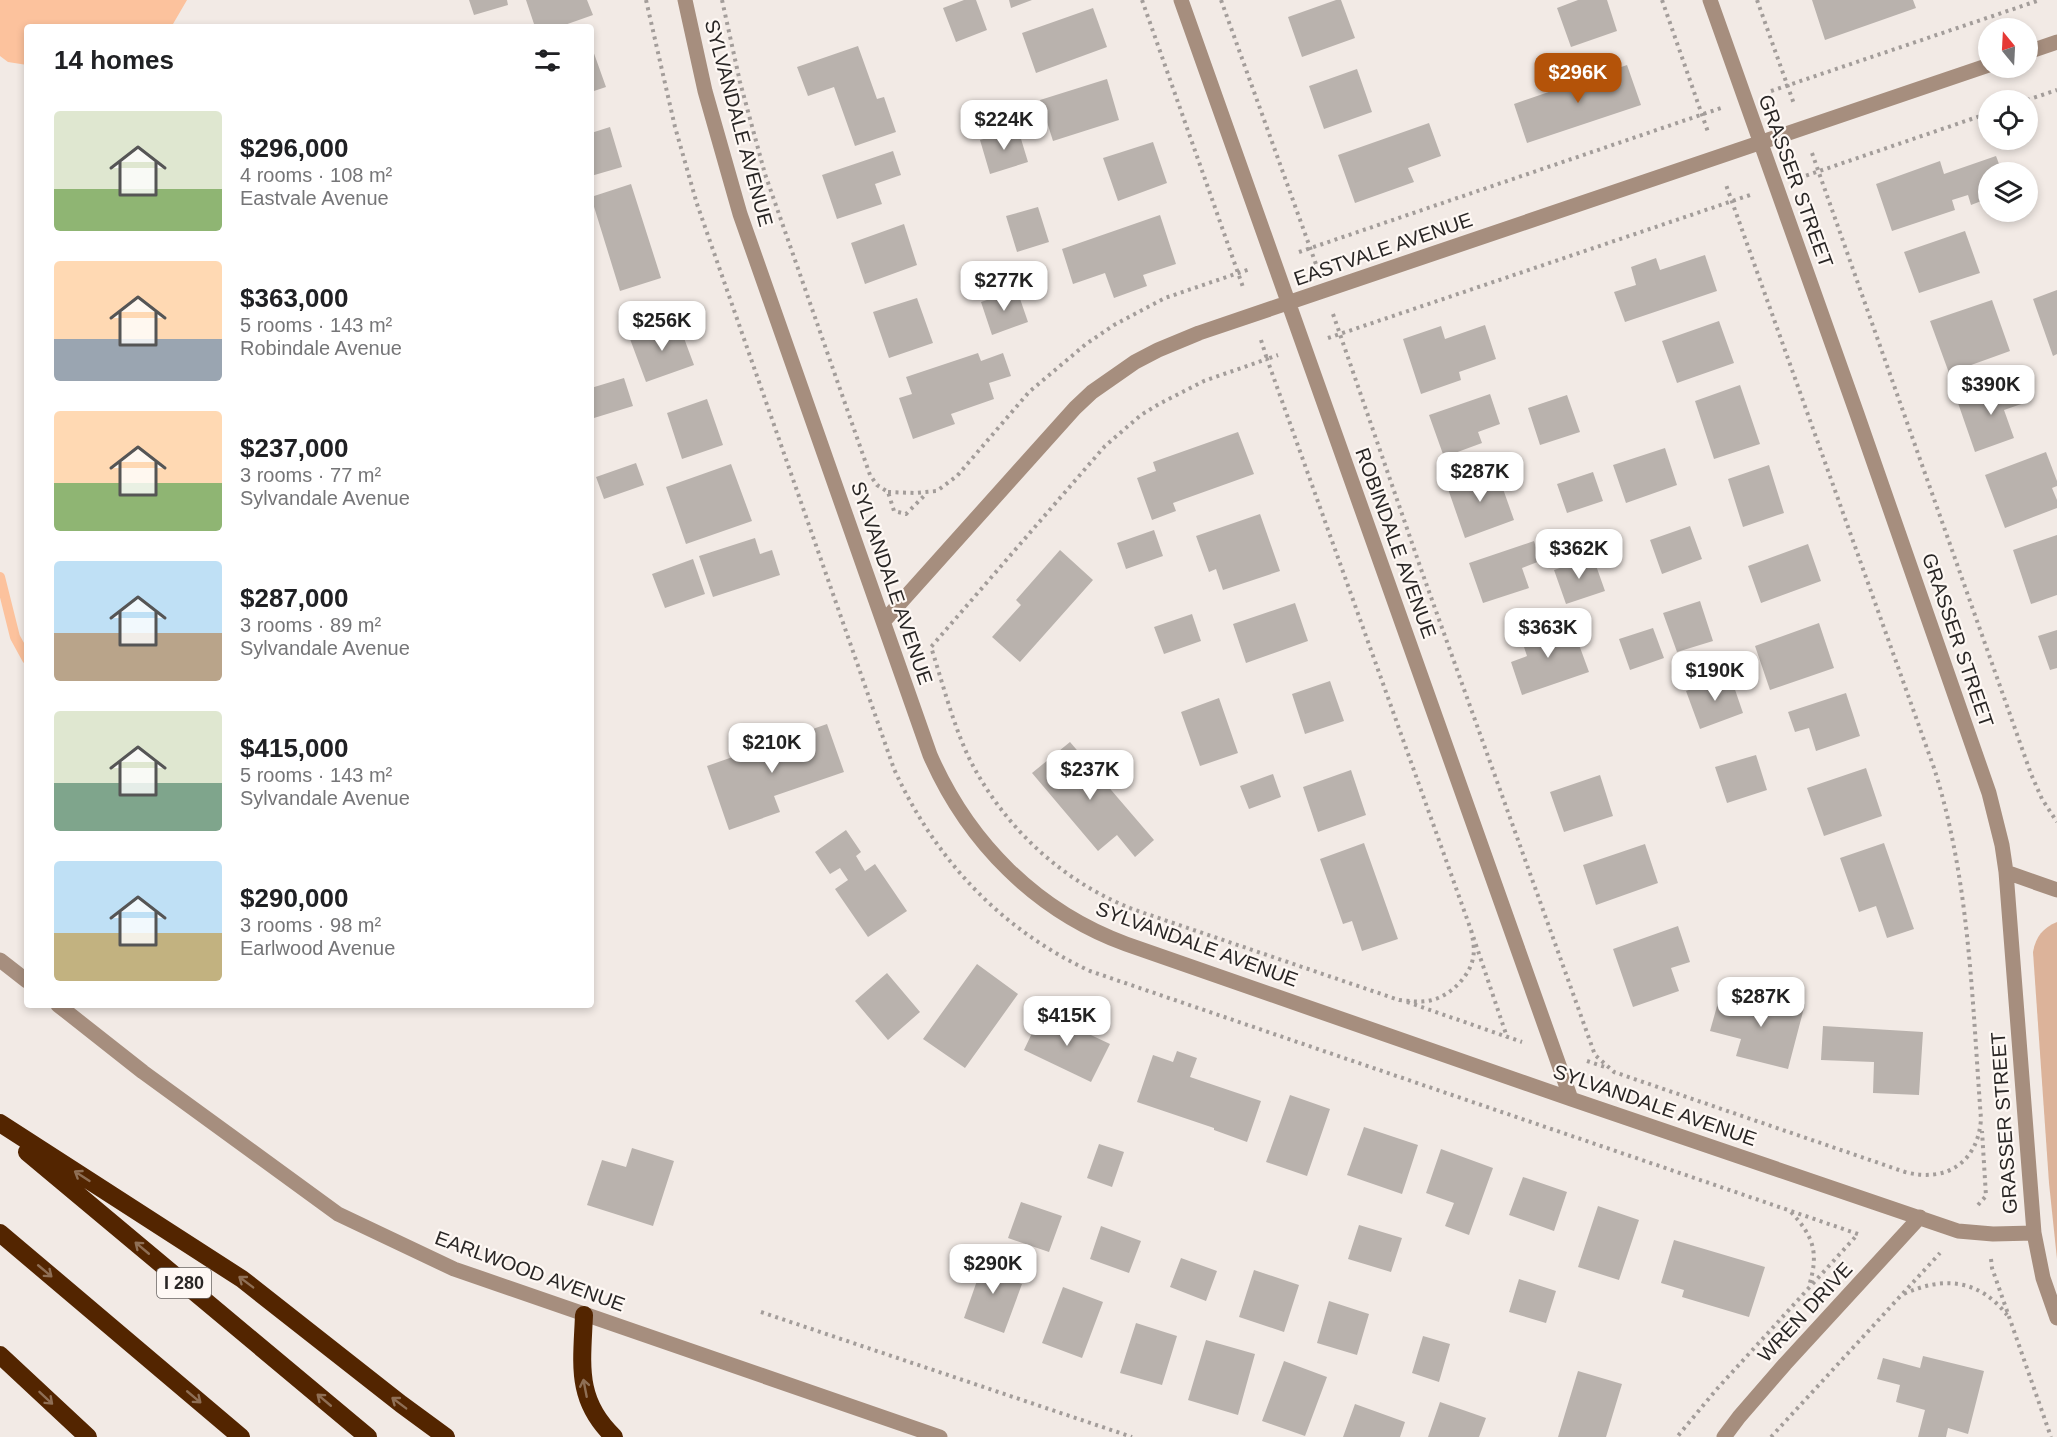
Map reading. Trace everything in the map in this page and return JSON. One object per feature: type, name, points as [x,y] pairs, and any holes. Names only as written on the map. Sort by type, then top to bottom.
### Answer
[{"type":"highway","points":[[0,1123],[242,1279],[446,1437]]},
{"type":"highway","name":"I 280","points":[[0,1130],[368,1437]]},
{"type":"highway","points":[[0,1233],[241,1437]]},
{"type":"highway","points":[[584,1315],[582,1363],[584,1391],[594,1415],[614,1437]]},
{"type":"highway","points":[[1,1356],[88,1437]]},
{"type":"street","name":"SYLVANDALE AVENUE","points":[[685,0],[705,91],[740,214],[930,755],[948,793],[985,845],[1001,863],[1036,894],[1068,917],[1115,940],[1571,1100],[1958,1231],[1988,1234],[2034,1233]]},
{"type":"street","name":"ROBINDALE AVENUE","points":[[1181,0],[1571,1100]]},
{"type":"street","name":"GRASSER STREET","points":[[1710,0],[1989,793],[2006,872],[2034,1233],[2040,1268],[2057,1318]]},
{"type":"street","points":[[2038,49],[2057,42]]},
{"type":"street","name":"EASTVALE AVENUE","points":[[884,621],[1075,408],[1092,392],[1135,363],[1177,341],[1978,69]]},
{"type":"street","points":[[2006,872],[2057,890]]},
{"type":"street","points":[[0,960],[24,979]]},
{"type":"street","name":"EARLWOOD AVENUE","points":[[62,1008],[143,1072],[338,1214],[454,1269],[940,1437]]},
{"type":"street","name":"WREN DRIVE","points":[[1724,1437],[1738,1417],[1777,1373],[1920,1217]]},
{"type":"path","points":[[646,0],[675,128],[697,204],[894,769],[904,792],[927,831],[973,889],[1012,924],[1047,950],[1090,971],[1858,1234],[1716,1390],[1677,1437]]},
{"type":"path","points":[[722,0],[747,111],[774,202],[870,475],[877,485],[888,492],[927,493],[937,491],[957,476],[1029,392],[1099,334],[1165,298],[2040,0]]},
{"type":"path","points":[[1221,0],[1586,1035],[1595,1055],[1606,1067]]},
{"type":"path","points":[[1662,0],[1945,805],[1957,857],[1963,907],[1992,1268],[2051,1437]]},
{"type":"path","points":[[1757,0],[2031,774],[2042,799],[2057,822]]},
{"type":"path","points":[[2038,96],[2057,90]]},
{"type":"path","points":[[1507,1038],[1471,930],[1267,359],[1204,381],[1149,410],[1095,455],[931,647],[963,742],[978,774],[1012,823],[1058,867],[1086,887],[1118,904],[1507,1038],[1606,1067],[1614,1072],[1917,1175],[1936,1176],[1961,1163],[1977,1142],[1981,1119]]},
{"type":"path","points":[[888,492],[894,511],[906,514],[927,493]]},
{"type":"path","points":[[1399,1000],[1415,1002],[1433,1000],[1448,993],[1457,985],[1466,975],[1473,961],[1474,947],[1471,930]]},
{"type":"path","points":[[1771,1437],[1901,1296],[1986,1196]]},
{"type":"path","points":[[1790,1211],[1801,1223],[1815,1254],[1809,1288]]},
{"type":"path","points":[[1901,1296],[1933,1284],[1960,1284],[1982,1292],[2001,1307],[2009,1318]]},
{"type":"path","points":[[761,1312],[1132,1437]]},
{"type":"shaded area","points":[[0,0],[187,0],[173,24],[24,24],[24,65],[8,62],[0,56]]},
{"type":"shaded area","points":[[2057,922],[2057,1259],[2049,1183],[2033,952],[2041,933]]},
{"type":"building","points":[[469,0],[507,0],[508,5],[474,15]]},
{"type":"building","points":[[526,0],[587,0],[593,15],[568,24],[534,24]]},
{"type":"building","points":[[964,0],[976,0],[987,30],[956,42],[943,8]]},
{"type":"building","points":[[1009,0],[1032,0],[1011,8]]},
{"type":"building","points":[[1341,0],[1355,38],[1302,57],[1288,17]]},
{"type":"building","points":[[1578,0],[1607,0],[1617,31],[1571,47],[1557,8]]},
{"type":"building","points":[[1812,0],[1913,0],[1916,8],[1825,40]]},
{"type":"building","points":[[1093,8],[1107,47],[1036,73],[1022,33]]},
{"type":"building","points":[[858,46],[877,99],[884,97],[896,132],[855,146],[834,87],[808,96],[797,67]]},
{"type":"building","points":[[594,53],[606,87],[594,91]]},
{"type":"building","points":[[1627,65],[1641,105],[1527,143],[1514,104]]},
{"type":"building","points":[[1357,69],[1372,112],[1324,129],[1309,86]]},
{"type":"building","points":[[1107,79],[1119,120],[1053,141],[1040,100]]},
{"type":"building","points":[[1429,123],[1441,156],[1408,168],[1414,182],[1355,203],[1338,155]]},
{"type":"building","points":[[610,127],[622,167],[594,175],[594,132]]},
{"type":"building","points":[[1018,129],[1028,162],[990,174],[980,140]]},
{"type":"building","points":[[1153,142],[1167,183],[1118,201],[1103,158]]},
{"type":"building","points":[[893,151],[901,175],[875,184],[882,204],[837,219],[822,175]]},
{"type":"building","points":[[1996,156],[1998,162],[1979,162]]},
{"type":"building","points":[[1940,161],[1944,174],[1978,162],[1978,202],[1971,205],[1968,195],[1952,200],[1955,210],[1892,231],[1876,184]]},
{"type":"building","points":[[631,184],[661,278],[620,291],[594,207],[594,196]]},
{"type":"building","points":[[1038,207],[1049,242],[1017,252],[1006,216]]},
{"type":"building","points":[[1160,215],[1176,264],[1143,275],[1147,286],[1114,298],[1105,273],[1073,284],[1062,249]]},
{"type":"building","points":[[904,224],[917,265],[865,284],[851,243]]},
{"type":"building","points":[[1965,231],[1980,273],[1919,293],[1904,252]]},
{"type":"building","points":[[1705,255],[1717,291],[1625,322],[1614,292],[1636,285],[1631,267],[1656,258],[1660,270]]},
{"type":"building","points":[[1017,290],[1028,322],[992,335],[981,302]]},
{"type":"building","points":[[2057,290],[2057,354],[2053,356],[2033,299]]},
{"type":"building","points":[[917,298],[933,343],[889,358],[873,312]]},
{"type":"building","points":[[1992,300],[2010,351],[1949,373],[1930,321]]},
{"type":"building","points":[[1719,321],[1734,363],[1677,383],[1662,341]]},
{"type":"building","points":[[678,322],[694,365],[646,382],[630,339]]},
{"type":"building","points":[[1485,325],[1496,359],[1459,372],[1461,380],[1421,394],[1403,339],[1441,326],[1445,339]]},
{"type":"building","points":[[978,353],[981,361],[1003,353],[1011,376],[989,383],[994,399],[951,414],[955,424],[913,439],[899,398],[912,394],[906,377]]},
{"type":"building","points":[[624,378],[633,406],[594,418],[594,387]]},
{"type":"building","points":[[2020,381],[2027,402],[2004,410],[2014,438],[1975,452],[1958,403]]},
{"type":"building","points":[[1740,385],[1760,444],[1714,459],[1695,401]]},
{"type":"building","points":[[1490,394],[1500,424],[1478,432],[1482,443],[1444,457],[1429,415]]},
{"type":"building","points":[[1567,395],[1580,432],[1540,445],[1528,408]]},
{"type":"building","points":[[707,399],[723,445],[682,459],[667,413]]},
{"type":"building","points":[[1238,432],[1254,474],[1173,503],[1176,511],[1152,520],[1137,478],[1156,471],[1153,462]]},
{"type":"building","points":[[1665,448],[1677,485],[1626,503],[1613,465]]},
{"type":"building","points":[[2046,452],[2057,481],[2057,486],[2052,488],[2057,500],[2057,508],[2005,528],[1985,475]]},
{"type":"building","points":[[636,463],[644,485],[604,499],[596,477]]},
{"type":"building","points":[[731,464],[752,521],[686,544],[666,487]]},
{"type":"building","points":[[1769,465],[1784,513],[1743,527],[1728,479]]},
{"type":"building","points":[[1496,469],[1514,520],[1465,538],[1447,486]]},
{"type":"building","points":[[1593,472],[1603,501],[1567,513],[1557,484]]},
{"type":"building","points":[[1260,514],[1280,571],[1223,590],[1216,569],[1209,572],[1196,536]]},
{"type":"building","points":[[1690,526],[1702,559],[1662,574],[1650,540]]},
{"type":"building","points":[[1154,530],[1163,556],[1126,569],[1117,543]]},
{"type":"building","points":[[2057,535],[2057,595],[2031,604],[2013,550]]},
{"type":"building","points":[[755,538],[760,554],[772,550],[780,575],[713,597],[699,556]]},
{"type":"building","points":[[1534,541],[1540,561],[1522,568],[1529,588],[1483,603],[1469,563]]},
{"type":"building","points":[[1808,544],[1821,581],[1761,603],[1748,566]]},
{"type":"building","points":[[1060,550],[1093,580],[1020,662],[992,637],[1021,605],[1016,600]]},
{"type":"building","points":[[1593,557],[1605,591],[1566,604],[1554,570]]},
{"type":"building","points":[[693,559],[705,594],[665,608],[652,574]]},
{"type":"building","points":[[1700,601],[1713,641],[1677,652],[1663,613]]},
{"type":"building","points":[[1295,603],[1308,641],[1246,663],[1233,624]]},
{"type":"building","points":[[1192,614],[1201,641],[1164,654],[1154,627]]},
{"type":"building","points":[[1546,623],[1551,638],[1574,631],[1589,672],[1522,695],[1511,662],[1527,656],[1519,632]]},
{"type":"building","points":[[1819,623],[1834,668],[1770,690],[1755,646]]},
{"type":"building","points":[[1653,628],[1664,658],[1630,670],[1619,639]]},
{"type":"building","points":[[2057,630],[2057,668],[2050,670],[2038,636]]},
{"type":"building","points":[[1730,675],[1743,713],[1700,729],[1686,691]]},
{"type":"building","points":[[1330,681],[1344,721],[1305,734],[1292,694]]},
{"type":"building","points":[[1846,693],[1860,736],[1816,751],[1809,728],[1795,732],[1788,712]]},
{"type":"building","points":[[1219,698],[1238,753],[1200,766],[1181,712]]},
{"type":"building","points":[[827,724],[844,772],[774,796],[780,812],[729,830],[707,766]]},
{"type":"building","points":[[1070,742],[1154,840],[1135,857],[1117,835],[1098,851],[1032,773]]},
{"type":"building","points":[[1756,755],[1767,790],[1727,803],[1715,767]]},
{"type":"building","points":[[1866,768],[1882,816],[1824,836],[1807,788]]},
{"type":"building","points":[[1351,770],[1366,815],[1318,832],[1303,787]]},
{"type":"building","points":[[1273,774],[1281,797],[1249,809],[1240,786]]},
{"type":"building","points":[[1600,775],[1613,816],[1564,832],[1550,792]]},
{"type":"building","points":[[846,830],[861,852],[856,856],[865,871],[875,864],[907,911],[868,937],[835,889],[848,880],[840,868],[830,874],[815,852]]},
{"type":"building","points":[[1364,843],[1398,939],[1362,951],[1352,921],[1343,924],[1320,859]]},
{"type":"building","points":[[1884,843],[1914,929],[1887,938],[1876,906],[1859,912],[1840,858]]},
{"type":"building","points":[[1645,844],[1658,883],[1596,905],[1583,865]]},
{"type":"building","points":[[1678,926],[1690,962],[1671,968],[1679,991],[1633,1007],[1613,949]]},
{"type":"building","points":[[977,964],[1018,994],[965,1068],[923,1039]]},
{"type":"building","points":[[887,973],[920,1012],[888,1040],[855,1001]]},
{"type":"building","points":[[1757,992],[1805,1004],[1788,1069],[1736,1056],[1741,1039],[1710,1031],[1719,999],[1753,1007]]},
{"type":"building","points":[[1042,1012],[1110,1044],[1091,1082],[1024,1050]]},
{"type":"building","points":[[1823,1026],[1923,1032],[1919,1095],[1873,1093],[1874,1062],[1821,1060]]},
{"type":"building","points":[[1177,1051],[1197,1058],[1190,1077],[1261,1101],[1247,1142],[1214,1130],[1214,1128],[1137,1102],[1153,1055],[1173,1062]]},
{"type":"building","points":[[1290,1095],[1330,1109],[1307,1176],[1266,1162]]},
{"type":"building","points":[[1364,1127],[1418,1145],[1402,1194],[1347,1175]]},
{"type":"building","points":[[1099,1144],[1124,1152],[1112,1187],[1087,1178]]},
{"type":"building","points":[[632,1148],[674,1161],[653,1226],[587,1205],[602,1160],[626,1167]]},
{"type":"building","points":[[1441,1149],[1493,1168],[1469,1235],[1445,1226],[1454,1203],[1426,1193]]},
{"type":"building","points":[[1523,1177],[1567,1192],[1554,1231],[1509,1215]]},
{"type":"building","points":[[1021,1202],[1062,1216],[1049,1252],[1008,1238]]},
{"type":"building","points":[[1598,1206],[1639,1220],[1619,1280],[1578,1267]]},
{"type":"building","points":[[1359,1225],[1402,1238],[1391,1272],[1348,1259]]},
{"type":"building","points":[[1101,1226],[1141,1241],[1129,1273],[1090,1259]]},
{"type":"building","points":[[1674,1240],[1765,1267],[1749,1317],[1682,1297],[1684,1290],[1661,1283]]},
{"type":"building","points":[[987,1252],[1009,1259],[1002,1277],[1022,1284],[1004,1333],[964,1318]]},
{"type":"building","points":[[1181,1258],[1217,1271],[1206,1301],[1170,1287]]},
{"type":"building","points":[[1254,1270],[1299,1285],[1284,1332],[1239,1317]]},
{"type":"building","points":[[1519,1279],[1556,1291],[1546,1323],[1509,1312]]},
{"type":"building","points":[[1063,1287],[1103,1302],[1082,1358],[1042,1343]]},
{"type":"building","points":[[1329,1301],[1369,1314],[1357,1355],[1317,1343]]},
{"type":"building","points":[[1136,1323],[1177,1336],[1162,1385],[1120,1373]]},
{"type":"building","points":[[1423,1336],[1450,1344],[1439,1382],[1412,1373]]},
{"type":"building","points":[[1206,1340],[1255,1354],[1238,1415],[1188,1400]]},
{"type":"building","points":[[1923,1356],[1984,1371],[1968,1434],[1948,1428],[1946,1437],[1918,1437],[1925,1410],[1896,1402],[1900,1385],[1877,1379],[1883,1358],[1920,1368]]},
{"type":"building","points":[[1284,1361],[1327,1377],[1305,1436],[1262,1421]]},
{"type":"building","points":[[1578,1371],[1622,1384],[1606,1437],[1558,1437]]},
{"type":"building","points":[[1440,1402],[1486,1418],[1479,1437],[1428,1437]]},
{"type":"building","points":[[1355,1404],[1405,1422],[1400,1437],[1343,1437]]},
{"type":"waterway","points":[[0,577],[15,637],[24,654]]}]
